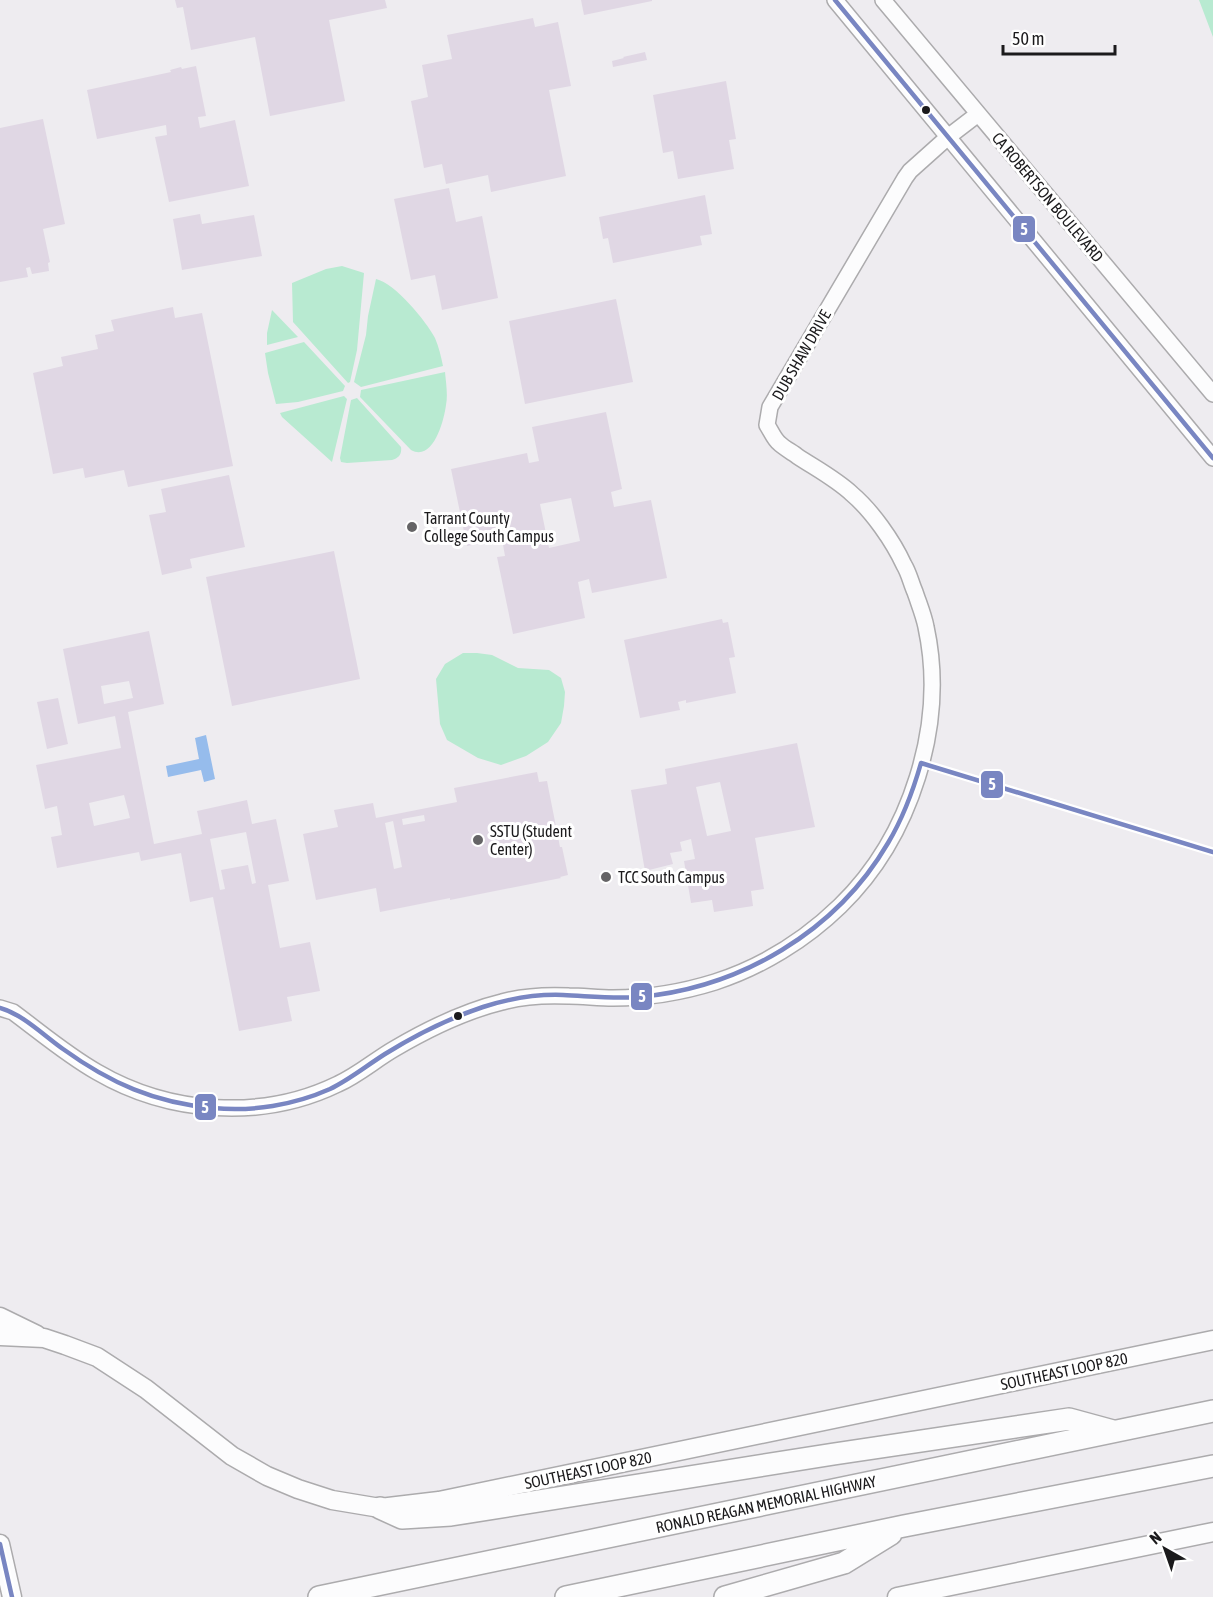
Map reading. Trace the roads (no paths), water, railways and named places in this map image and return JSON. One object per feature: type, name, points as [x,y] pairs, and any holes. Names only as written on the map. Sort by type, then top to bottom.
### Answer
[{"type":"highway","name":"RONALD REAGAN MEMORIAL HIGHWAY","points":[[319,1597],[1213,1411]]},
{"type":"highway","points":[[380,1508],[402,1518],[451,1515],[1069,1419],[1116,1432]]},
{"type":"highway","points":[[566,1597],[904,1526],[1213,1466]]},
{"type":"highway","points":[[725,1597],[844,1563],[904,1526]]},
{"type":"main road","points":[[0,1317],[44,1338]]},
{"type":"main road","name":"SOUTHEAST LOOP 820","points":[[0,1336],[44,1338],[97,1357],[146,1389],[232,1456],[267,1476],[332,1500],[380,1508],[439,1501],[1213,1340]]},
{"type":"main road","points":[[897,1597],[1213,1532]]},
{"type":"main road","points":[[0,1544],[12,1597]]},
{"type":"street","points":[[835,0],[1213,458]]},
{"type":"street","name":"CA ROBERTSON BOULEVARD","points":[[883,0],[1213,394]]},
{"type":"street","name":"DUB SHAW DRIVE","points":[[0,1008],[13,1012],[95,1071],[144,1094],[183,1103],[228,1109],[255,1107],[285,1103],[340,1084],[393,1049],[446,1022],[505,1001],[563,995],[613,998],[667,994],[715,982],[756,965],[797,942],[840,906],[872,869],[892,837],[916,782],[928,734],[932,696],[932,659],[926,624],[905,565],[876,519],[852,493],[779,444],[767,425],[770,407],[893,196],[910,171],[978,114]]},
{"type":"water","points":[[206,735],[215,779],[204,782],[201,770],[168,777],[166,766],[199,759],[195,738]]},
{"type":"place","name":"Tarrant County College South Campus","points":[[412,527]]},
{"type":"place","name":"SSTU (Student Center)","points":[[478,840]]},
{"type":"place","name":"TCC South Campus","points":[[606,877]]}]
